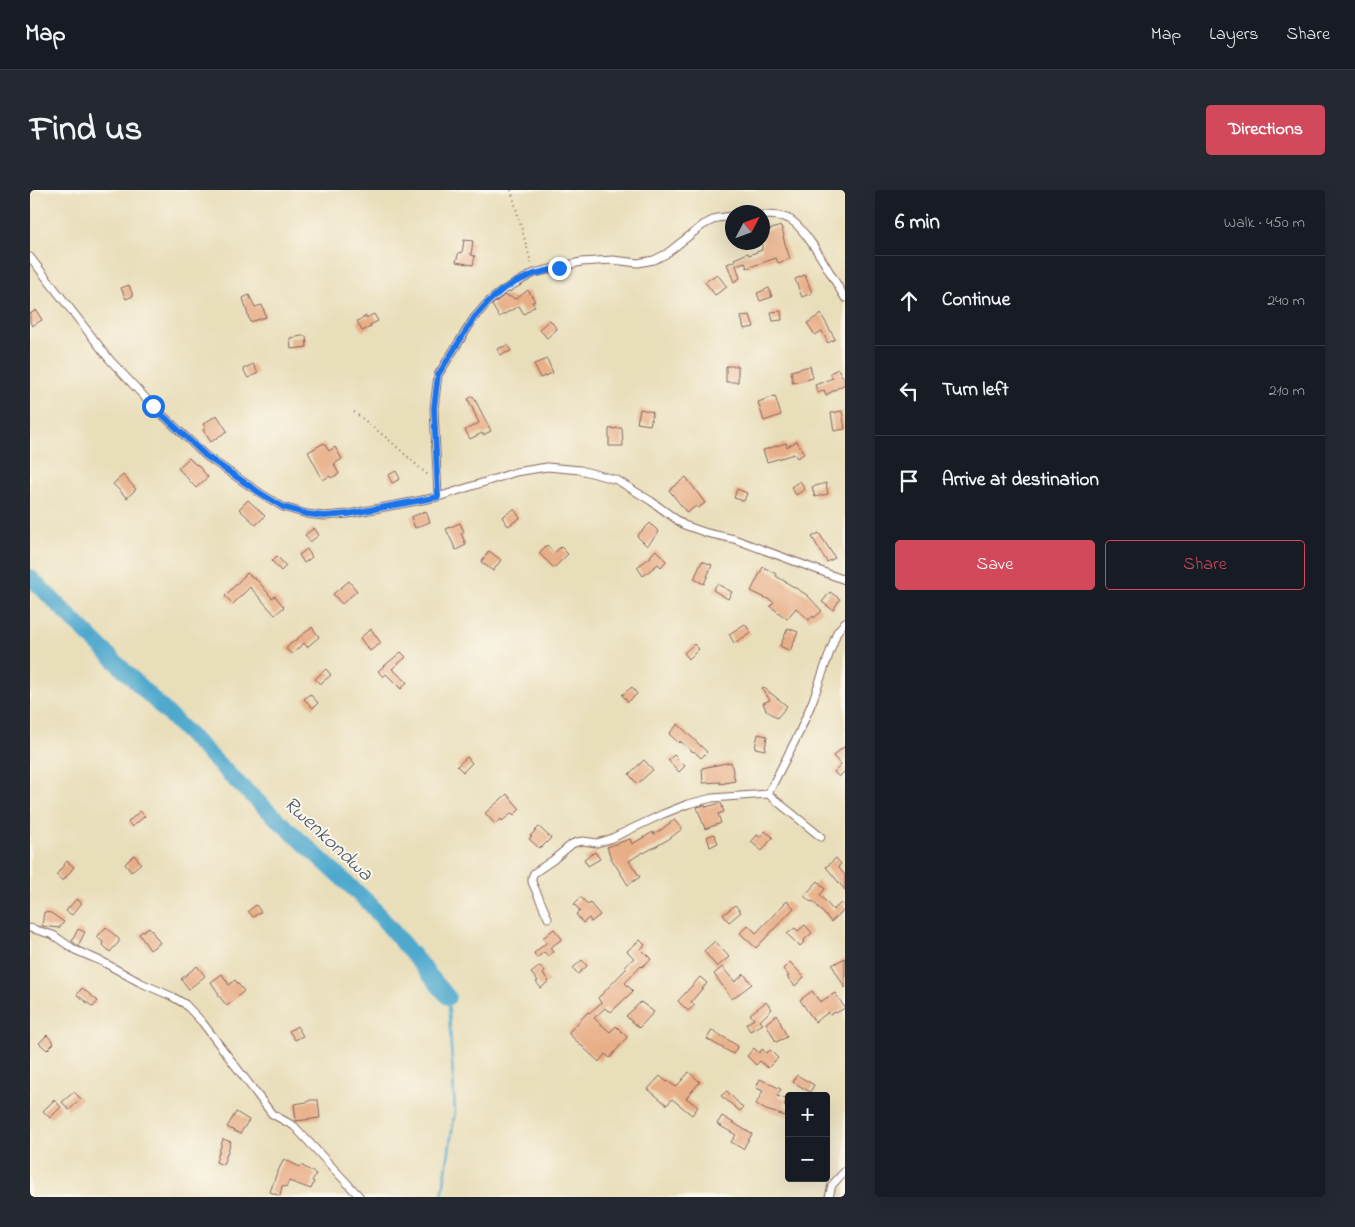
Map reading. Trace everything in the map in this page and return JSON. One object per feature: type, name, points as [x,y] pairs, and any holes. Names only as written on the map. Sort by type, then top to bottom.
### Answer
[{"type":"street","points":[[770,216],[788,218],[799,225],[845,298]]},
{"type":"street","points":[[438,497],[434,408],[438,375],[474,318],[488,302],[502,290],[534,274],[581,262],[612,260],[638,263],[654,260],[666,254],[704,225],[717,218],[725,217]]},
{"type":"street","points":[[30,258],[110,360],[153,406],[206,456],[283,507],[307,514],[324,516],[348,514],[438,497],[516,472],[547,467],[580,470],[617,480],[684,525],[734,539],[845,580]]},
{"type":"street","points":[[768,794],[799,733],[837,632],[845,622]]},
{"type":"street","points":[[548,918],[533,886],[532,877],[534,873],[554,860],[572,844],[582,841],[597,843],[610,840],[688,804],[712,798],[768,794],[821,837]]},
{"type":"street","points":[[30,928],[53,935],[75,950],[103,962],[185,1004],[202,1022],[272,1114],[294,1126],[360,1197]]},
{"type":"street","points":[[829,1197],[832,1186],[845,1170]]},
{"type":"path","points":[[511,190],[534,274]]},
{"type":"path","points":[[354,412],[388,439],[437,484]]},
{"type":"building","points":[[781,226],[790,259],[778,263],[776,258],[747,268],[745,262],[736,265],[740,278],[734,282],[727,264],[748,253],[749,255],[762,250],[770,250],[770,229]]},
{"type":"building","points":[[464,240],[473,241],[471,255],[475,256],[473,265],[456,262],[459,252],[462,253]]},
{"type":"building","points":[[717,274],[727,287],[715,295],[705,282]]},
{"type":"building","points":[[805,275],[812,293],[802,297],[795,279]]},
{"type":"building","points":[[129,285],[133,296],[126,299],[121,288]]},
{"type":"building","points":[[769,288],[772,297],[760,301],[757,293]]},
{"type":"building","points":[[528,290],[535,301],[532,302],[535,306],[524,314],[519,306],[499,317],[492,305],[505,295],[516,299]]},
{"type":"building","points":[[249,295],[255,307],[262,305],[266,317],[250,322],[243,298]]},
{"type":"building","points":[[36,310],[42,320],[32,326],[30,314]]},
{"type":"building","points":[[781,311],[782,320],[773,321],[771,312]]},
{"type":"building","points":[[374,314],[378,321],[362,331],[357,321]]},
{"type":"building","points":[[821,314],[835,339],[828,343],[822,331],[815,335],[807,323]]},
{"type":"building","points":[[750,315],[754,327],[744,329],[741,316]]},
{"type":"building","points":[[550,320],[557,329],[547,338],[539,329]]},
{"type":"building","points":[[306,336],[307,347],[291,349],[290,338]]},
{"type":"building","points":[[508,345],[511,351],[500,355],[497,349]]},
{"type":"building","points":[[547,359],[553,373],[540,378],[534,364]]},
{"type":"building","points":[[253,364],[258,373],[248,378],[243,369]]},
{"type":"building","points":[[726,366],[738,366],[738,382],[726,382]]},
{"type":"building","points":[[810,366],[813,378],[793,383],[791,371]]},
{"type":"building","points":[[838,369],[845,384],[826,395],[824,390],[818,393],[815,385],[833,378],[830,373]]},
{"type":"building","points":[[473,396],[491,431],[470,439],[465,430],[479,423],[468,399]]},
{"type":"building","points":[[775,396],[781,415],[764,421],[758,402]]},
{"type":"building","points":[[640,409],[653,412],[650,425],[637,423]]},
{"type":"building","points":[[842,411],[845,429],[834,431],[831,413]]},
{"type":"building","points":[[217,415],[227,431],[211,442],[203,430],[206,428],[203,424]]},
{"type":"building","points":[[622,428],[623,446],[609,446],[609,429]]},
{"type":"building","points":[[797,441],[804,454],[797,458],[794,454],[767,462],[763,450],[786,443],[787,447]]},
{"type":"building","points":[[324,443],[329,451],[335,447],[342,459],[334,464],[339,474],[323,480],[308,452]]},
{"type":"building","points":[[189,458],[208,477],[196,488],[178,468]]},
{"type":"building","points":[[396,471],[400,479],[392,483],[388,475]]},
{"type":"building","points":[[123,475],[136,489],[127,498],[113,484]]},
{"type":"building","points":[[686,477],[705,503],[698,508],[696,506],[687,513],[669,490]]},
{"type":"building","points":[[800,481],[805,489],[796,495],[791,487]]},
{"type":"building","points":[[826,483],[828,494],[815,497],[812,487]]},
{"type":"building","points":[[737,489],[747,493],[744,501],[734,498]]},
{"type":"building","points":[[248,500],[265,516],[256,525],[239,509]]},
{"type":"building","points":[[514,509],[520,518],[508,526],[502,517]]},
{"type":"building","points":[[426,511],[430,522],[415,528],[411,517]]},
{"type":"building","points":[[460,523],[464,532],[461,533],[466,545],[456,550],[446,529]]},
{"type":"building","points":[[650,523],[659,532],[647,546],[637,536]]},
{"type":"building","points":[[314,528],[319,535],[310,542],[305,535]]},
{"type":"building","points":[[819,533],[835,558],[827,562],[812,537]]},
{"type":"building","points":[[547,545],[554,553],[561,547],[568,554],[554,568],[539,553]]},
{"type":"building","points":[[307,549],[312,557],[304,563],[299,555]]},
{"type":"building","points":[[656,550],[666,561],[661,567],[658,564],[643,576],[637,567],[651,557]]},
{"type":"building","points":[[489,551],[501,560],[493,571],[481,562]]},
{"type":"building","points":[[277,556],[286,566],[281,571],[272,561]]},
{"type":"building","points":[[702,561],[712,565],[704,584],[694,579]]},
{"type":"building","points":[[763,567],[807,595],[822,611],[809,620],[796,608],[787,619],[770,606],[774,602],[751,591]]},
{"type":"building","points":[[247,573],[259,582],[272,598],[275,596],[284,607],[275,615],[250,587],[233,604],[225,596]]},
{"type":"building","points":[[349,581],[357,591],[342,604],[333,594]]},
{"type":"building","points":[[717,584],[732,592],[728,599],[713,590]]},
{"type":"building","points":[[830,592],[840,599],[833,610],[822,602]]},
{"type":"building","points":[[745,624],[751,633],[734,643],[729,634]]},
{"type":"building","points":[[312,627],[319,637],[307,647],[304,643],[292,654],[286,649],[291,643]]},
{"type":"building","points":[[788,628],[798,632],[790,651],[780,646]]},
{"type":"building","points":[[371,629],[381,643],[370,651],[360,638]]},
{"type":"building","points":[[694,644],[699,649],[689,659],[684,653]]},
{"type":"building","points":[[401,652],[406,657],[392,669],[407,682],[401,689],[386,674],[383,677],[378,671]]},
{"type":"building","points":[[326,669],[331,675],[320,684],[315,679]]},
{"type":"building","points":[[632,687],[637,694],[628,702],[622,695]]},
{"type":"building","points":[[763,687],[787,706],[777,718],[766,710],[763,703],[770,700],[762,689]]},
{"type":"building","points":[[310,694],[318,703],[313,708],[304,699]]},
{"type":"building","points":[[678,724],[707,752],[701,758],[669,734]]},
{"type":"building","points":[[758,734],[767,736],[765,750],[755,748]]},
{"type":"building","points":[[845,746],[845,771],[839,777],[834,772],[841,765],[833,756]]},
{"type":"building","points":[[674,755],[685,766],[679,772],[668,760]]},
{"type":"building","points":[[467,757],[472,763],[463,772],[457,766]]},
{"type":"building","points":[[644,760],[653,770],[637,784],[629,774]]},
{"type":"building","points":[[731,762],[735,781],[720,784],[720,782],[703,783],[702,768]]},
{"type":"building","points":[[507,794],[520,809],[514,815],[512,813],[495,824],[485,813]]},
{"type":"building","points":[[721,803],[724,812],[718,814],[721,823],[705,829],[697,807]]},
{"type":"building","points":[[140,811],[145,816],[132,827],[128,822]]},
{"type":"building","points":[[674,820],[682,829],[669,839],[629,861],[640,877],[628,885],[611,858],[607,847],[630,839],[632,844],[653,832],[654,835]]},
{"type":"building","points":[[539,827],[551,838],[539,848],[529,839]]},
{"type":"building","points":[[765,831],[773,837],[762,851],[751,842],[757,835],[760,837]]},
{"type":"building","points":[[714,834],[718,843],[710,847],[707,837]]},
{"type":"building","points":[[595,852],[600,859],[588,866],[584,859]]},
{"type":"building","points":[[134,855],[141,863],[131,872],[125,864]]},
{"type":"building","points":[[836,858],[841,864],[838,867],[845,875],[845,890],[826,867]]},
{"type":"building","points":[[67,861],[74,867],[63,881],[56,875]]},
{"type":"building","points":[[818,881],[825,889],[820,895],[833,910],[841,903],[845,906],[845,909],[831,922],[813,901],[811,902],[804,896]]},
{"type":"building","points":[[581,897],[588,905],[590,903],[600,915],[591,922],[589,918],[583,923],[576,914],[580,911],[574,904]]},
{"type":"building","points":[[76,899],[82,903],[72,915],[66,911]]},
{"type":"building","points":[[787,901],[794,908],[756,948],[740,933],[748,925],[756,933]]},
{"type":"building","points":[[256,905],[261,912],[253,917],[248,911]]},
{"type":"building","points":[[735,905],[741,912],[729,922],[723,915]]},
{"type":"building","points":[[44,912],[51,913],[64,922],[59,928],[42,926]]},
{"type":"building","points":[[805,925],[812,933],[800,946],[787,934],[795,928],[798,931]]},
{"type":"building","points":[[106,927],[119,939],[119,942],[110,952],[97,937]]},
{"type":"building","points":[[149,927],[160,943],[150,950],[139,934]]},
{"type":"building","points":[[78,929],[85,932],[78,946],[72,941]]},
{"type":"building","points":[[554,929],[562,939],[550,948],[553,952],[548,956],[544,952],[537,958],[534,953],[547,942],[543,938]]},
{"type":"building","points":[[640,940],[645,945],[641,949],[651,959],[641,966],[625,983],[633,991],[611,1012],[605,1008],[594,1018],[610,1032],[616,1026],[627,1037],[610,1058],[605,1054],[599,1062],[568,1033],[588,1012],[601,1003],[598,998],[634,958],[627,951]]},
{"type":"building","points":[[715,941],[729,957],[717,967],[704,951]]},
{"type":"building","points":[[845,958],[845,988],[832,965]]},
{"type":"building","points":[[582,960],[587,966],[578,974],[573,968]]},
{"type":"building","points":[[790,962],[804,977],[795,986],[783,969]]},
{"type":"building","points":[[197,966],[205,976],[189,989],[181,979]]},
{"type":"building","points":[[540,966],[545,972],[543,974],[549,981],[541,988],[531,973]]},
{"type":"building","points":[[722,967],[735,982],[744,974],[752,984],[732,999],[714,974]]},
{"type":"building","points":[[222,974],[229,985],[235,980],[244,991],[227,1006],[211,982]]},
{"type":"building","points":[[700,977],[707,983],[691,1002],[695,1005],[688,1011],[678,1001]]},
{"type":"building","points":[[82,988],[98,1001],[93,1007],[77,995]]},
{"type":"building","points":[[812,991],[820,1002],[835,993],[845,1008],[830,1015],[829,1012],[815,1022],[800,1000]]},
{"type":"building","points":[[641,1002],[654,1012],[639,1028],[626,1016]]},
{"type":"building","points":[[766,1002],[772,1009],[760,1021],[763,1024],[750,1031],[746,1024],[754,1019],[750,1014]]},
{"type":"building","points":[[777,1015],[787,1037],[776,1042],[766,1023]]},
{"type":"building","points":[[297,1026],[303,1036],[295,1040],[289,1031]]},
{"type":"building","points":[[712,1030],[738,1046],[733,1054],[707,1039]]},
{"type":"building","points":[[47,1035],[54,1043],[47,1050],[39,1043]]},
{"type":"building","points":[[754,1048],[759,1053],[762,1049],[766,1053],[770,1050],[778,1058],[768,1068],[760,1061],[756,1065],[747,1056]]},
{"type":"building","points":[[689,1072],[700,1082],[686,1098],[698,1107],[692,1115],[672,1099],[667,1105],[648,1089],[660,1076],[676,1087]]},
{"type":"building","points":[[797,1075],[814,1085],[810,1092],[793,1082]]},
{"type":"building","points":[[760,1079],[781,1089],[777,1096],[785,1099],[785,1116],[766,1110],[756,1104],[763,1091],[756,1088]]},
{"type":"building","points":[[727,1091],[743,1108],[740,1111],[721,1096]]},
{"type":"building","points":[[74,1092],[81,1099],[69,1110],[62,1102]]},
{"type":"building","points":[[54,1100],[61,1107],[50,1118],[43,1111]]},
{"type":"building","points":[[318,1100],[320,1118],[296,1121],[294,1104]]},
{"type":"building","points":[[236,1112],[249,1120],[240,1134],[227,1127]]},
{"type":"building","points":[[722,1116],[752,1134],[743,1149],[731,1142],[736,1135],[717,1124]]},
{"type":"building","points":[[223,1139],[231,1142],[223,1165],[216,1162]]},
{"type":"building","points":[[284,1159],[300,1167],[301,1165],[316,1174],[312,1181],[314,1182],[311,1189],[289,1181],[286,1187],[282,1186],[280,1196],[270,1192]]},
{"type":"waterway","name":"Rwenkondwa","points":[[30,577],[241,786],[370,904],[448,997]]},
{"type":"waterway","name":"Rwenkondwa","points":[[442,1197],[455,1111],[448,997]]},
{"type":"route","points":[[153,406],[206,456],[283,507],[307,514],[324,516],[348,514],[438,497],[434,408],[438,375],[474,318],[488,302],[502,290],[516,282],[534,274],[559,268]]}]
